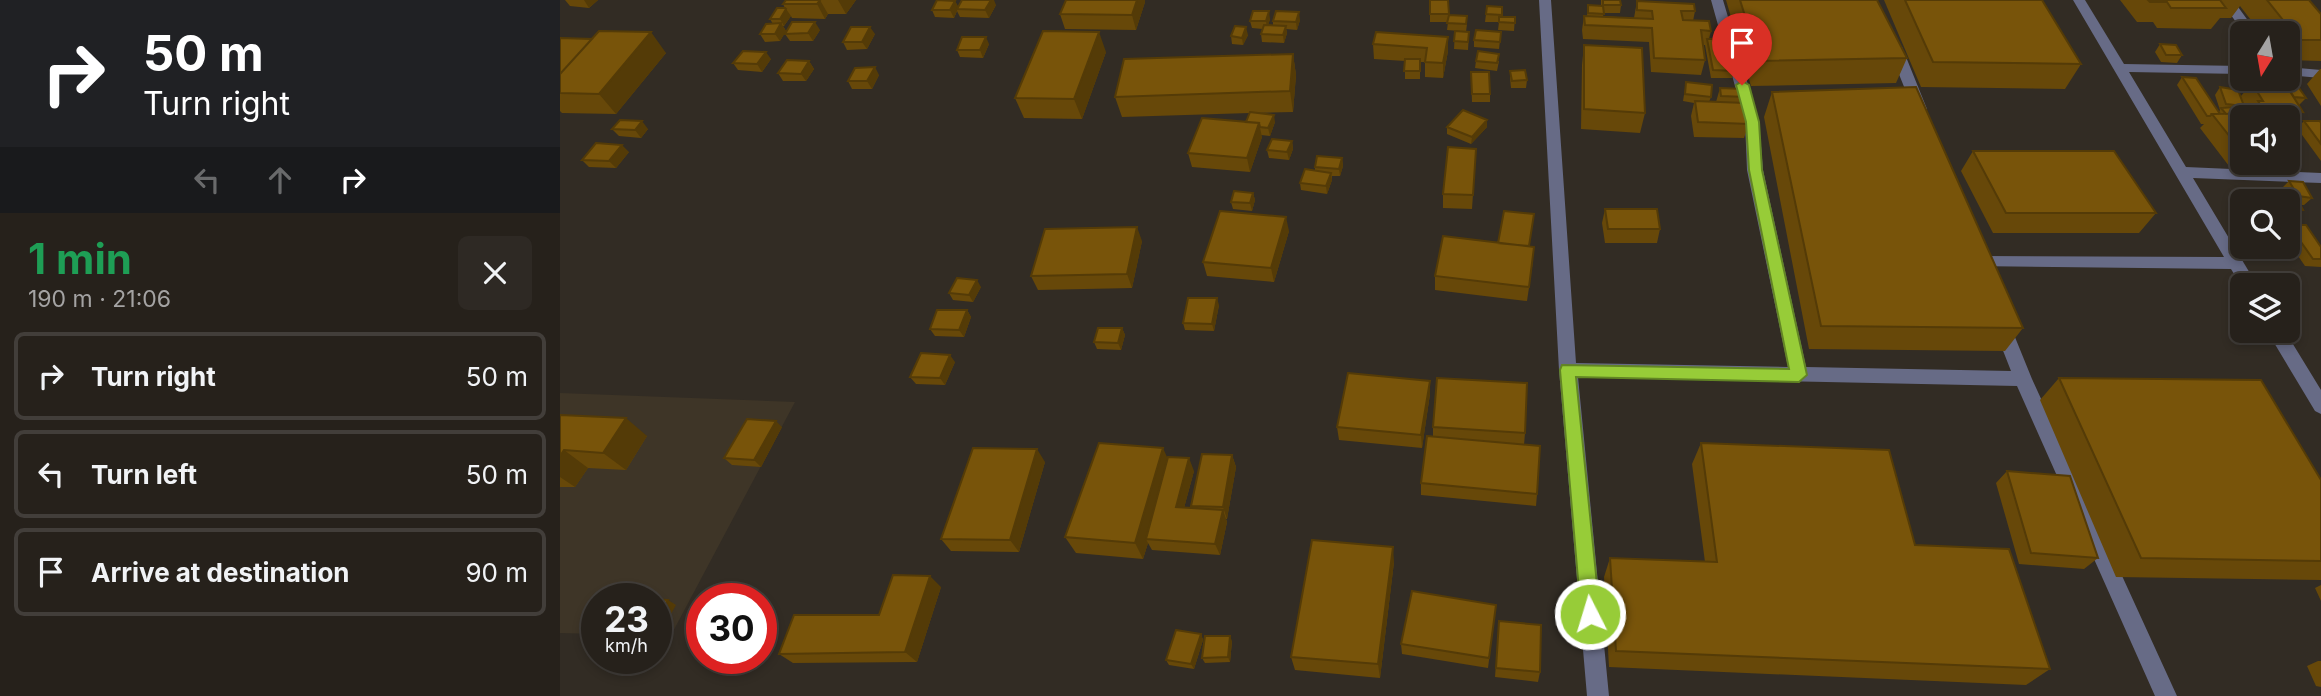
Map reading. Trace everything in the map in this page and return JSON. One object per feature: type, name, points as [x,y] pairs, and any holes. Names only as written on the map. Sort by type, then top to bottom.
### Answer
[{"type":"street","points":[[1545,0],[1568,370],[1598,696]]},
{"type":"street","points":[[1717,0],[1752,122],[1755,170],[1799,375]]},
{"type":"street","points":[[2079,0],[2242,273]]},
{"type":"street","points":[[2226,0],[2242,21]]},
{"type":"street","points":[[1886,24],[1925,121]]},
{"type":"street","points":[[2120,68],[2230,70]]},
{"type":"street","points":[[2300,72],[2321,74]]},
{"type":"street","points":[[2182,172],[2321,178]]},
{"type":"street","points":[[1978,262],[2236,264]]},
{"type":"street","points":[[1998,314],[2023,379],[2166,696]]},
{"type":"street","points":[[2284,343],[2321,406]]},
{"type":"street","points":[[1568,370],[2023,379]]},
{"type":"shaded area","points":[[560,393],[795,402],[699,583],[686,583],[686,607],[672,633],[672,583],[581,583],[581,634],[560,633]]},
{"type":"building","points":[[786,0],[820,0],[817,4],[783,4]]},
{"type":"building","points":[[937,0],[955,1],[950,10],[932,10]]},
{"type":"building","points":[[962,0],[991,0],[985,10],[957,9]]},
{"type":"building","points":[[1066,0],[1137,0],[1132,15],[1060,14]]},
{"type":"building","points":[[1430,0],[1448,0],[1449,14],[1430,14]]},
{"type":"building","points":[[1603,0],[1620,0],[1621,5],[1603,5]]},
{"type":"building","points":[[1740,0],[1877,0],[1907,58],[1759,61]]},
{"type":"building","points":[[1905,0],[2042,0],[2081,64],[1933,62]]},
{"type":"building","points":[[2148,0],[2220,0],[2226,8],[2171,8],[2167,2]]},
{"type":"building","points":[[2267,0],[2309,0],[2321,14],[2321,40],[2300,40],[2300,21],[2284,21]]},
{"type":"building","points":[[1637,1],[1694,4],[1695,11],[1681,11],[1683,20],[1709,21],[1711,31],[1701,30],[1705,60],[1654,58],[1652,28],[1585,25],[1584,16],[1653,19],[1652,11],[1637,10]]},
{"type":"building","points":[[1588,5],[1603,6],[1604,14],[1588,13]]},
{"type":"building","points":[[1487,6],[1502,7],[1502,15],[1486,14]]},
{"type":"building","points":[[777,8],[786,9],[780,19],[770,19]]},
{"type":"building","points":[[1253,11],[1269,11],[1266,21],[1250,21]]},
{"type":"building","points":[[1276,11],[1299,12],[1296,22],[1273,21]]},
{"type":"building","points":[[1449,15],[1467,16],[1466,24],[1447,23]]},
{"type":"building","points":[[1499,17],[1515,17],[1515,23],[1499,22]]},
{"type":"building","points":[[792,22],[815,22],[808,33],[785,34]]},
{"type":"building","points":[[781,23],[775,34],[760,34],[766,24]]},
{"type":"building","points":[[1264,25],[1286,26],[1283,35],[1261,34]]},
{"type":"building","points":[[1235,26],[1246,27],[1242,38],[1231,36]]},
{"type":"building","points":[[851,27],[870,27],[862,42],[843,42]]},
{"type":"building","points":[[1476,30],[1501,32],[1500,42],[1474,40]]},
{"type":"building","points":[[599,31],[651,32],[599,94],[560,93],[560,74]]},
{"type":"building","points":[[1043,31],[1099,32],[1074,99],[1015,98]]},
{"type":"building","points":[[1455,31],[1469,32],[1468,42],[1454,41]]},
{"type":"building","points":[[1376,32],[1448,37],[1443,63],[1425,62],[1427,48],[1373,44]]},
{"type":"building","points":[[962,37],[986,37],[980,50],[957,50]]},
{"type":"building","points":[[560,38],[592,39],[560,74]]},
{"type":"building","points":[[1707,39],[1727,39],[1734,71],[1713,70]]},
{"type":"building","points":[[2160,44],[2176,45],[2182,55],[2166,55]]},
{"type":"building","points":[[1584,45],[1642,48],[1645,113],[1584,109]]},
{"type":"building","points":[[743,51],[766,52],[757,64],[733,63]]},
{"type":"building","points":[[1478,51],[1499,54],[1497,63],[1476,61]]},
{"type":"building","points":[[1293,54],[1290,91],[1115,97],[1124,59]]},
{"type":"building","points":[[1405,59],[1420,59],[1420,71],[1404,71]]},
{"type":"building","points":[[787,60],[809,61],[801,74],[778,73]]},
{"type":"building","points":[[875,67],[867,81],[848,81],[855,68]]},
{"type":"building","points":[[1525,70],[1527,80],[1512,81],[1510,71]]},
{"type":"building","points":[[1471,72],[1489,72],[1490,94],[1472,94]]},
{"type":"building","points":[[2182,77],[2196,78],[2220,114],[2207,116]]},
{"type":"building","points":[[1686,82],[1712,85],[1711,97],[1685,94]]},
{"type":"building","points":[[1916,87],[2023,328],[1821,326],[1772,92]]},
{"type":"building","points":[[2220,87],[2238,91],[2244,105],[2226,104]]},
{"type":"building","points":[[1720,88],[1744,89],[1746,97],[1721,96]]},
{"type":"building","points":[[2300,89],[2306,98],[2294,97],[2290,91]]},
{"type":"building","points":[[2257,91],[2290,91],[2299,105],[2260,105],[2258,101],[2263,101]]},
{"type":"building","points":[[1695,101],[1745,103],[1749,124],[1698,122]]},
{"type":"building","points":[[2230,107],[2230,114],[2226,114],[2221,108]]},
{"type":"building","points":[[1463,110],[1487,120],[1472,137],[1447,127]]},
{"type":"building","points":[[1250,112],[1274,115],[1268,128],[1260,127],[1259,123],[1246,122]]},
{"type":"building","points":[[2212,114],[2230,114],[2230,137]]},
{"type":"building","points":[[1202,118],[1259,123],[1247,158],[1188,153]]},
{"type":"building","points":[[620,120],[642,121],[635,130],[612,129]]},
{"type":"building","points":[[2304,121],[2320,121],[2321,144]]},
{"type":"building","points":[[1272,139],[1292,141],[1287,152],[1267,150]]},
{"type":"building","points":[[596,143],[622,145],[609,161],[582,160]]},
{"type":"building","points":[[1448,147],[1476,149],[1473,195],[1443,194]]},
{"type":"building","points":[[1973,151],[2114,151],[2156,213],[2006,213]]},
{"type":"building","points":[[1317,156],[1342,158],[1339,169],[1315,167]]},
{"type":"building","points":[[1305,169],[1331,173],[1326,186],[1300,183]]},
{"type":"building","points":[[2289,181],[2303,182],[2312,198],[2300,196],[2300,189],[2294,189]]},
{"type":"building","points":[[1234,191],[1253,193],[1250,203],[1231,202]]},
{"type":"building","points":[[1605,209],[1657,209],[1660,229],[1608,229]]},
{"type":"building","points":[[1220,211],[1286,217],[1271,268],[1203,262]]},
{"type":"building","points":[[1504,211],[1534,214],[1529,246],[1498,243]]},
{"type":"building","points":[[2300,225],[2306,225],[2321,247],[2321,259],[2313,259],[2300,241]]},
{"type":"building","points":[[1137,227],[1127,274],[1031,276],[1045,229]]},
{"type":"building","points":[[1443,236],[1534,247],[1529,287],[1435,276]]},
{"type":"building","points":[[957,278],[977,280],[969,295],[949,293]]},
{"type":"building","points":[[1188,298],[1217,298],[1212,324],[1183,323]]},
{"type":"building","points":[[937,310],[967,310],[959,330],[930,329]]},
{"type":"building","points":[[1098,328],[1122,328],[1118,343],[1094,342]]},
{"type":"building","points":[[921,353],[950,355],[940,378],[910,377]]},
{"type":"building","points":[[1348,373],[1430,381],[1421,435],[1337,427]]},
{"type":"building","points":[[1437,378],[1527,383],[1525,433],[1433,427]]},
{"type":"building","points":[[2059,378],[2261,380],[2321,480],[2321,561],[2141,558]]},
{"type":"building","points":[[560,415],[626,418],[603,453],[564,450],[560,456]]},
{"type":"building","points":[[747,419],[776,421],[754,460],[724,458]]},
{"type":"building","points":[[1427,436],[1540,446],[1537,494],[1421,483]]},
{"type":"building","points":[[1099,443],[1163,448],[1135,543],[1065,537]]},
{"type":"building","points":[[1701,443],[1889,450],[1915,545],[2009,549],[2050,669],[1616,651],[1610,558],[1717,562]]},
{"type":"building","points":[[973,448],[1037,449],[1010,540],[941,539]]},
{"type":"building","points":[[1202,454],[1232,455],[1223,507],[1191,506]]},
{"type":"building","points":[[1168,457],[1189,458],[1176,507],[1223,510],[1215,544],[1146,539]]},
{"type":"building","points":[[2007,471],[2070,476],[2098,558],[2031,553]]},
{"type":"building","points":[[1312,540],[1393,547],[1378,664],[1291,657]]},
{"type":"building","points":[[893,575],[930,576],[905,652],[779,654],[794,615],[879,615]]},
{"type":"building","points":[[1412,591],[1496,605],[1489,658],[1401,644]]},
{"type":"building","points":[[1499,621],[1541,625],[1540,672],[1496,668]]},
{"type":"building","points":[[1176,630],[1201,634],[1191,664],[1166,660]]},
{"type":"building","points":[[1205,636],[1230,636],[1228,657],[1202,658]]},
{"type":"route","points":[[1590,614],[1568,370],[1799,375],[1755,170],[1752,122],[1742,85]]}]
